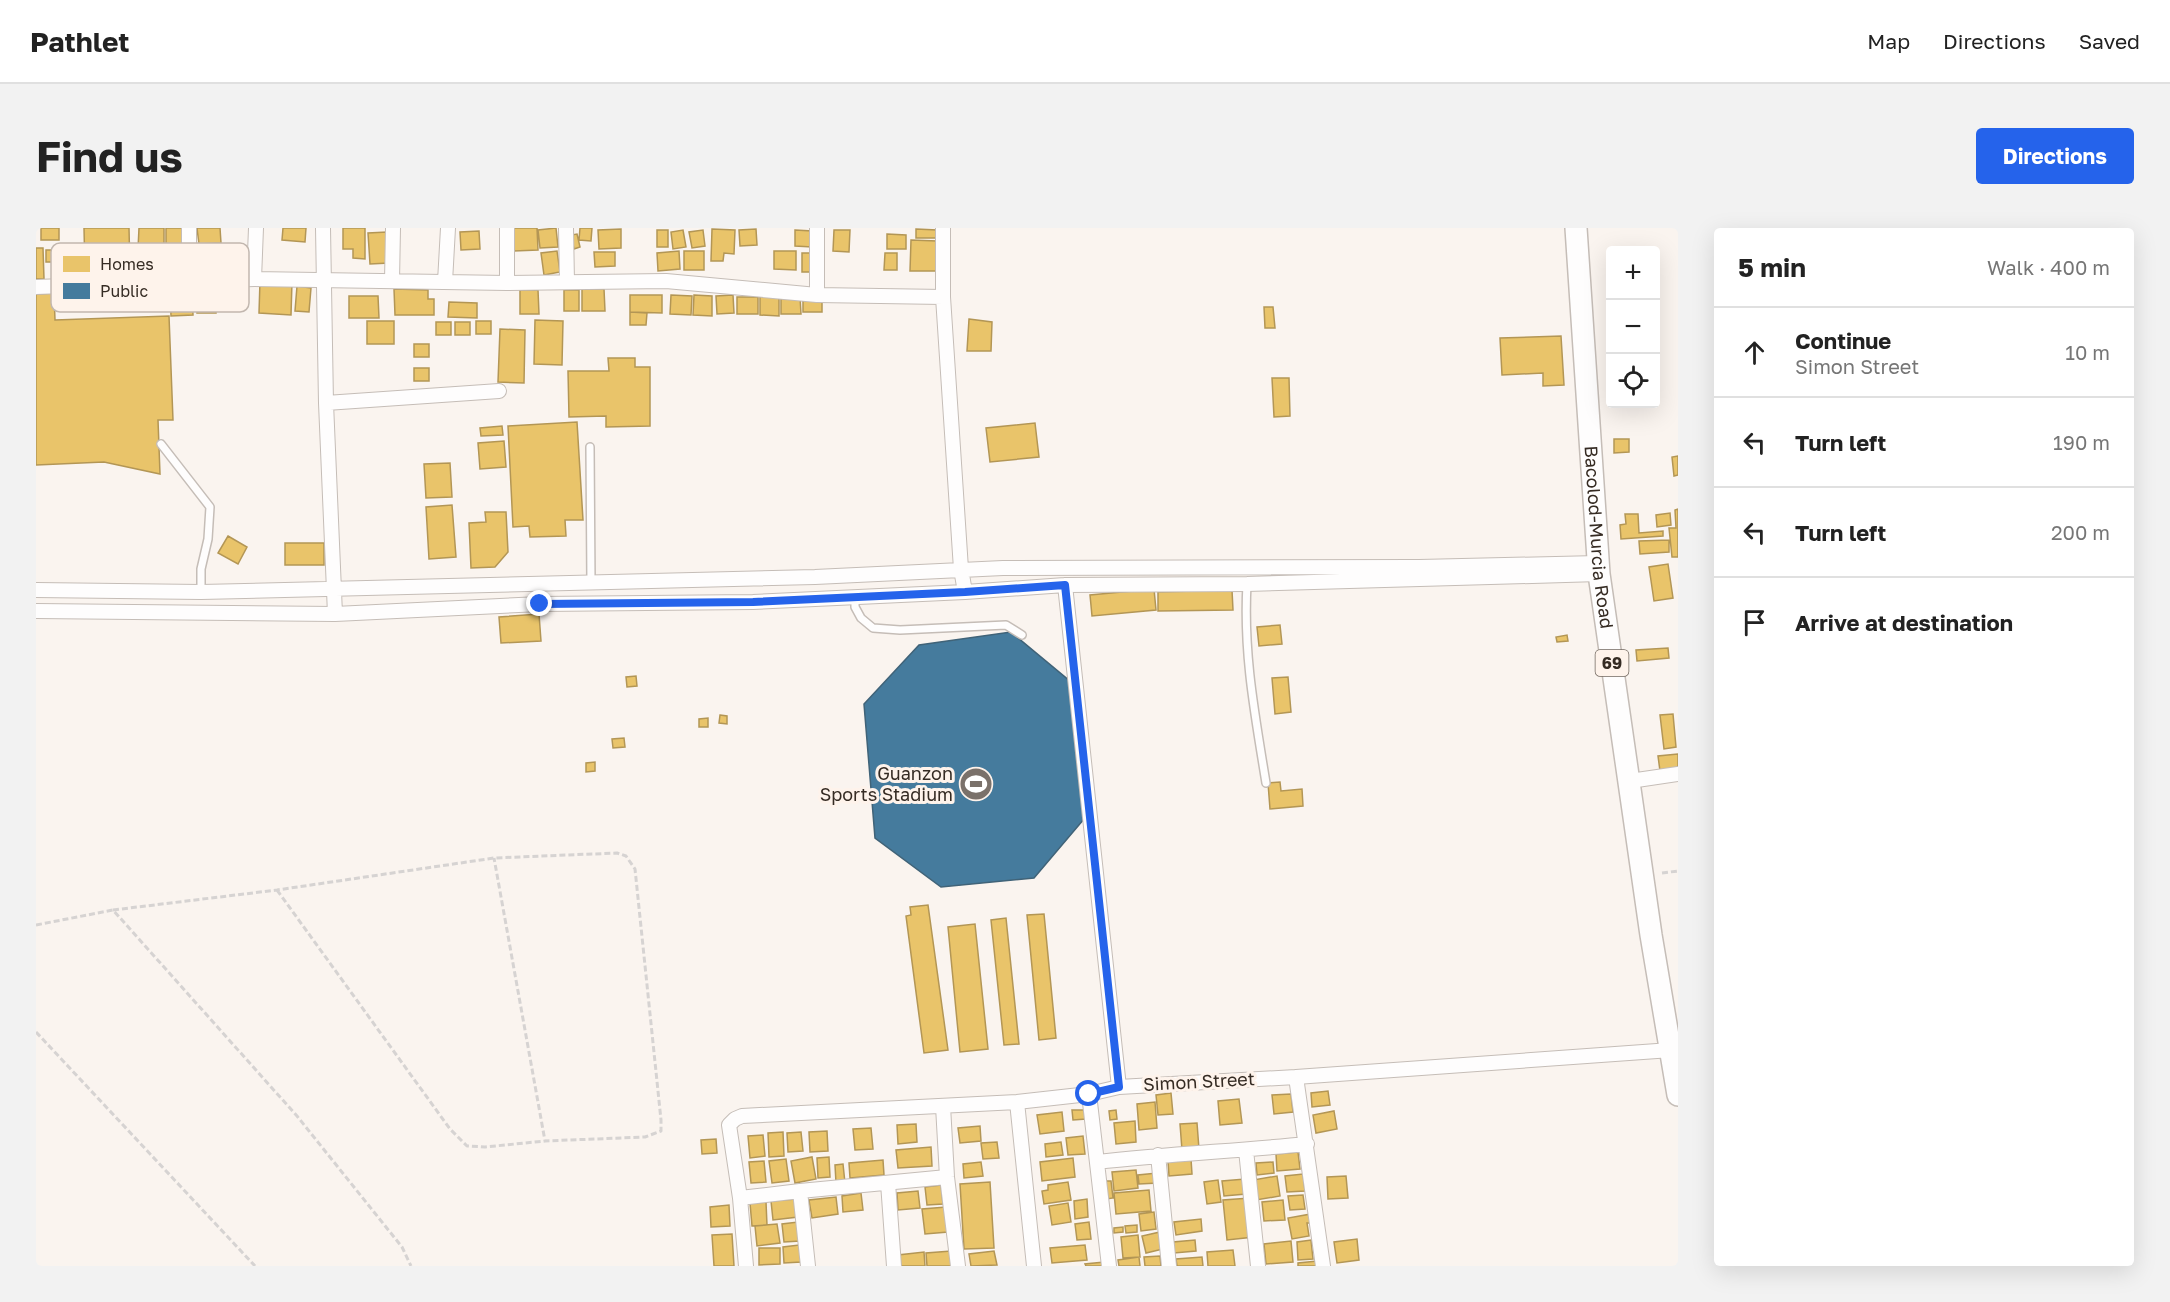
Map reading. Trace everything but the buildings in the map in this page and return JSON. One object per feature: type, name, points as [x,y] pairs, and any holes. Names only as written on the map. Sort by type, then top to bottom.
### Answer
[{"type":"main road","name":"Bacolod-Murcia Road","points":[[1576,228],[1598,569],[1651,935],[1678,1095]]},
{"type":"street","points":[[254,279],[256,228]]},
{"type":"street","points":[[323,228],[326,403],[335,614]]},
{"type":"street","points":[[392,281],[393,228]]},
{"type":"street","points":[[445,282],[448,228]]},
{"type":"street","points":[[507,228],[507,283]]},
{"type":"street","points":[[566,228],[567,282]]},
{"type":"street","points":[[817,228],[817,295]]},
{"type":"street","points":[[943,228],[943,297],[961,569],[965,592]]},
{"type":"street","points":[[249,279],[507,283],[666,281],[817,295],[943,297]]},
{"type":"street","points":[[36,287],[51,286]]},
{"type":"street","points":[[326,403],[499,391]]},
{"type":"street","points":[[36,590],[201,592],[334,589],[815,578],[961,569],[1269,567],[1598,569]]},
{"type":"street","points":[[1269,567],[1273,582]]},
{"type":"street","points":[[36,611],[335,614],[540,604],[753,602],[1065,585],[1470,579],[1598,569]]},
{"type":"street","points":[[1065,585],[1119,1087]]},
{"type":"street","points":[[144,592],[145,612]]},
{"type":"street","points":[[1630,781],[1678,774]]},
{"type":"street","name":"Simon Street","points":[[746,1266],[740,1198],[729,1125],[742,1116],[1017,1102],[1089,1094],[1119,1087],[1296,1077],[1671,1050]]},
{"type":"street","points":[[1296,1077],[1323,1266]]},
{"type":"street","points":[[1089,1094],[1109,1266]]},
{"type":"street","points":[[1017,1102],[1034,1266]]},
{"type":"street","points":[[943,1106],[947,1177],[958,1266]]},
{"type":"street","points":[[1096,1162],[1307,1144]]},
{"type":"street","points":[[1246,1150],[1258,1266]]},
{"type":"street","points":[[1158,1155],[1170,1266]]},
{"type":"street","points":[[740,1198],[947,1177]]},
{"type":"street","points":[[888,1183],[894,1266]]},
{"type":"street","points":[[800,1191],[808,1266]]},
{"type":"lane","points":[[161,444],[210,507],[208,539],[201,568],[201,592]]},
{"type":"lane","points":[[590,447],[591,583]]},
{"type":"lane","points":[[1247,584],[1245,630],[1249,675],[1266,783]]},
{"type":"lane","points":[[855,597],[855,607],[861,618],[873,628],[900,630],[1006,625],[1022,635]]},
{"type":"path","points":[[36,925],[113,910],[277,890],[494,858],[617,853],[626,856],[634,869],[661,1131],[645,1137],[545,1141],[485,1147],[467,1146],[450,1129],[277,890]]},
{"type":"path","points":[[494,858],[545,1141]]},
{"type":"path","points":[[113,910],[297,1116],[402,1247],[411,1266]]},
{"type":"path","points":[[36,1032],[255,1266]]},
{"type":"place","name":"Guanzon Sports Stadium","points":[[976,784]]},
{"type":"route","points":[[540,604],[753,602],[1065,585],[1119,1087],[1089,1094]]}]
